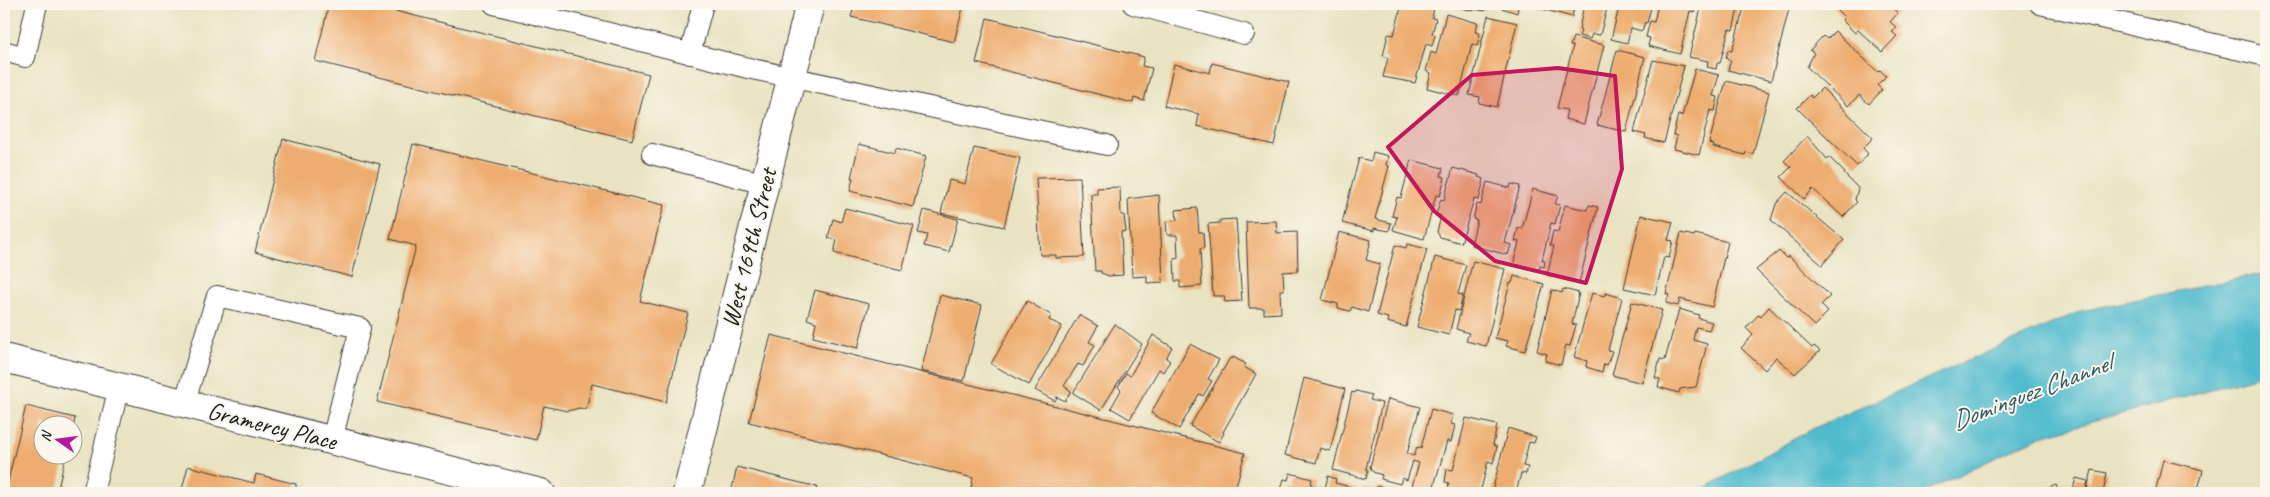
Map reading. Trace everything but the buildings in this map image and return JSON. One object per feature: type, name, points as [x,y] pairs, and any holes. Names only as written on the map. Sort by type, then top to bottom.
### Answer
[{"type":"street","name":"West 169th Street","points":[[687,493],[810,4]]},
{"type":"street","name":"Gramercy Place","points":[[4,358],[541,493]]},
{"type":"lane","points":[[4,51],[25,57],[37,4]]},
{"type":"lane","points":[[494,4],[792,78],[1107,145]]},
{"type":"lane","points":[[690,54],[703,4]]},
{"type":"lane","points":[[1133,4],[1244,34]]},
{"type":"lane","points":[[2040,4],[2266,56]]},
{"type":"lane","points":[[652,154],[765,184]]},
{"type":"lane","points":[[184,404],[217,296],[360,328],[332,440]]},
{"type":"lane","points":[[93,493],[119,386]]},
{"type":"highlighted area","points":[[1558,68],[1615,76],[1622,169],[1586,283],[1495,261],[1434,211],[1388,147],[1472,75]]},
{"type":"water","name":"Dominguez Channel","points":[[2266,273],[2266,374],[2041,436],[1921,493],[1696,493],[1812,429],[2081,311]]}]
